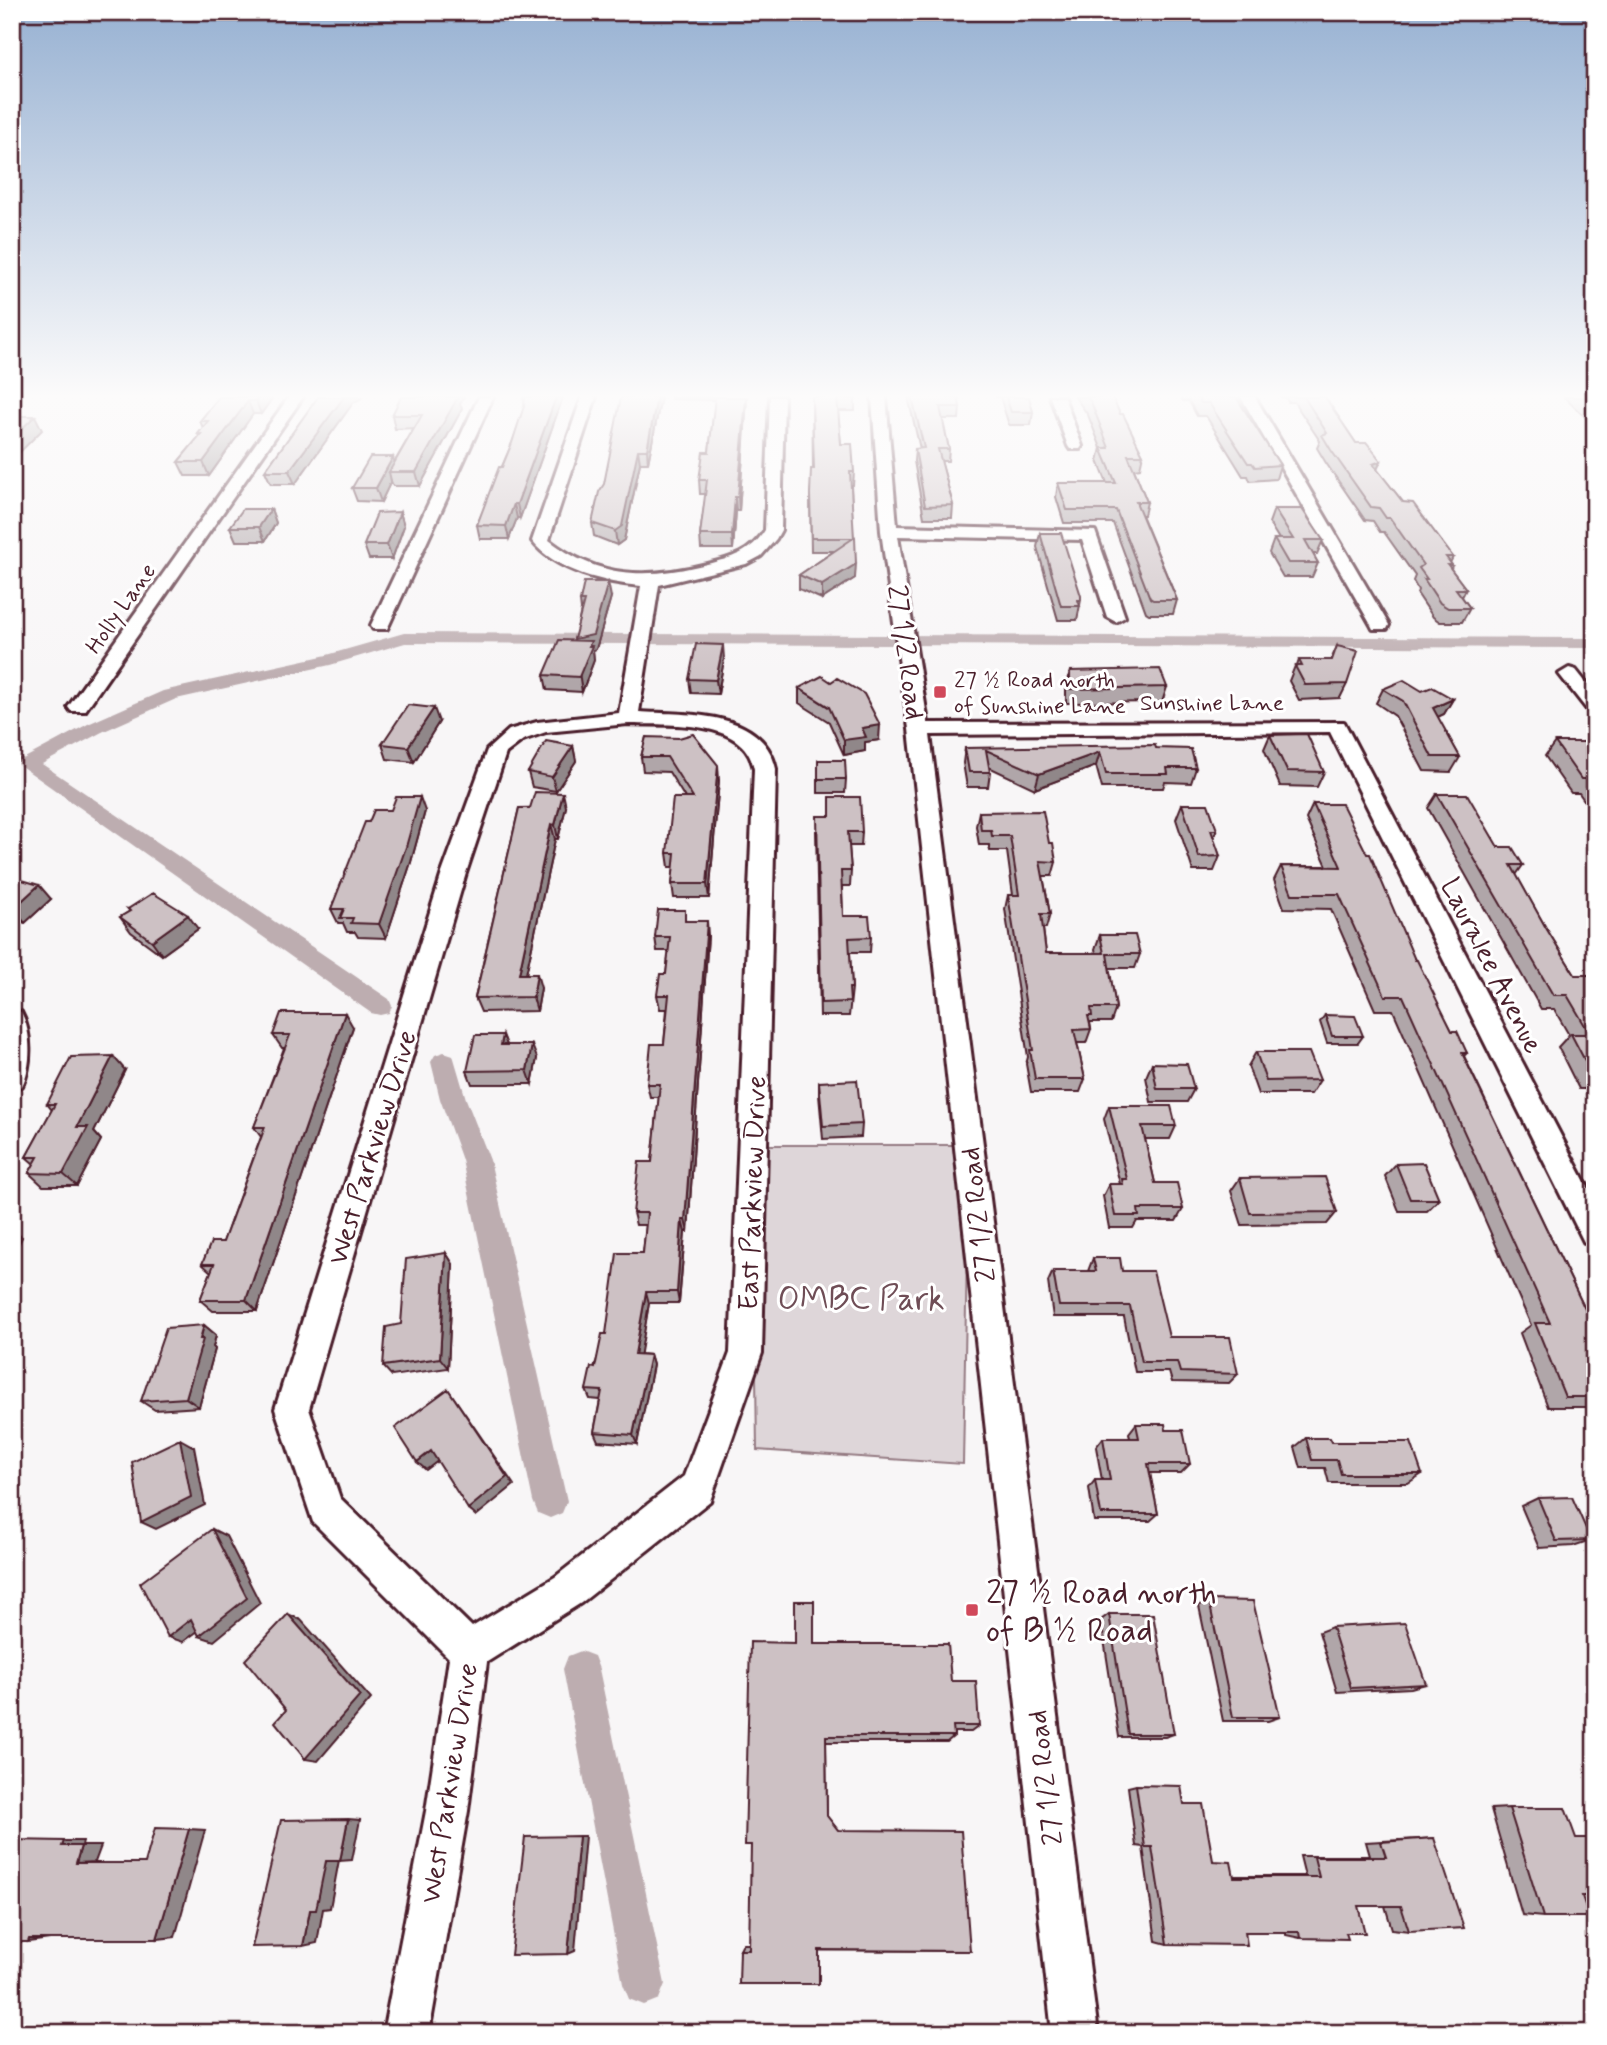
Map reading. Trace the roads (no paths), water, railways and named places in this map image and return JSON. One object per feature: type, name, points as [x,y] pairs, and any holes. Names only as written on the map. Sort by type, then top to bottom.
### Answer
[{"type":"street","name":"Holly Lane","points":[[78,707],[229,492]]},
{"type":"street","points":[[380,625],[442,492]]},
{"type":"street","points":[[557,492],[540,541],[553,554],[575,565],[609,575],[651,581],[733,563],[765,546],[773,530],[774,492]]},
{"type":"street","name":"27 1/2 Road","points":[[886,492],[889,531],[919,729],[1075,2033]]},
{"type":"street","points":[[1303,492],[1380,625]]},
{"type":"street","points":[[889,531],[1064,532],[1089,535],[1116,617]]},
{"type":"street","points":[[628,718],[651,581]]},
{"type":"street","points":[[1569,674],[1595,707]]},
{"type":"street","name":"West Parkview Drive","points":[[406,2033],[447,1811],[469,1650],[326,1509],[292,1409],[454,873],[497,750],[516,735],[544,726],[628,718]]},
{"type":"street","name":"East Parkview Drive","points":[[469,1650],[568,1590],[697,1488],[746,1353],[765,769],[762,754],[751,741],[731,729],[707,722],[628,718]]},
{"type":"street","name":"Sunshine Lane","points":[[919,729],[1337,726]]},
{"type":"street","name":"Lauralee Avenue","points":[[1337,726],[1595,1232]]},
{"type":"street","points":[[12,1019],[16,1060],[12,1078]]},
{"type":"waterway","points":[[380,1006],[28,764],[95,728],[170,695],[330,660],[404,638],[1595,643]]},
{"type":"waterway","points":[[12,756],[28,764]]},
{"type":"waterway","points":[[444,1062],[453,1099],[476,1160],[550,1501]]},
{"type":"waterway","points":[[581,1669],[644,1984]]},
{"type":"place","name":"27 ½ Road north of Sunshine Lane","points":[[940,692]]},
{"type":"place","name":"27 ½ Road north of B ½ Road","points":[[972,1610]]},
{"type":"park label","name":"OMBC Park","points":[[861,1297]]}]
